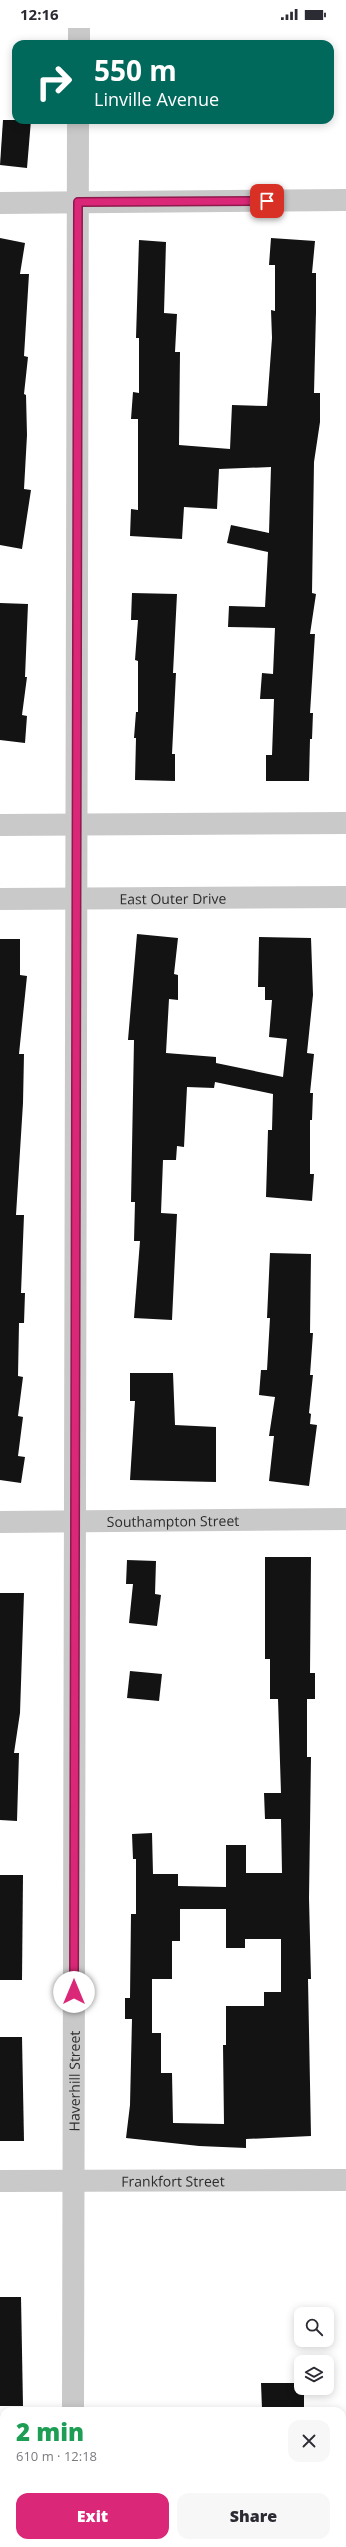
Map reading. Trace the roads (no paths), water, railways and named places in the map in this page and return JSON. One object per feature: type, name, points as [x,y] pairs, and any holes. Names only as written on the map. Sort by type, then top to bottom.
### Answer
[{"type":"street","points":[[78,40],[79,28]]},
{"type":"street","name":"Haverhill Street","points":[[73,2407],[78,124]]},
{"type":"street","points":[[0,203],[346,200]]},
{"type":"street","points":[[0,825],[346,823]]},
{"type":"street","name":"East Outer Drive","points":[[0,899],[346,897]]},
{"type":"street","name":"Southampton Street","points":[[0,1522],[346,1519]]},
{"type":"street","name":"Frankfort Street","points":[[0,2182],[346,2180]]}]
